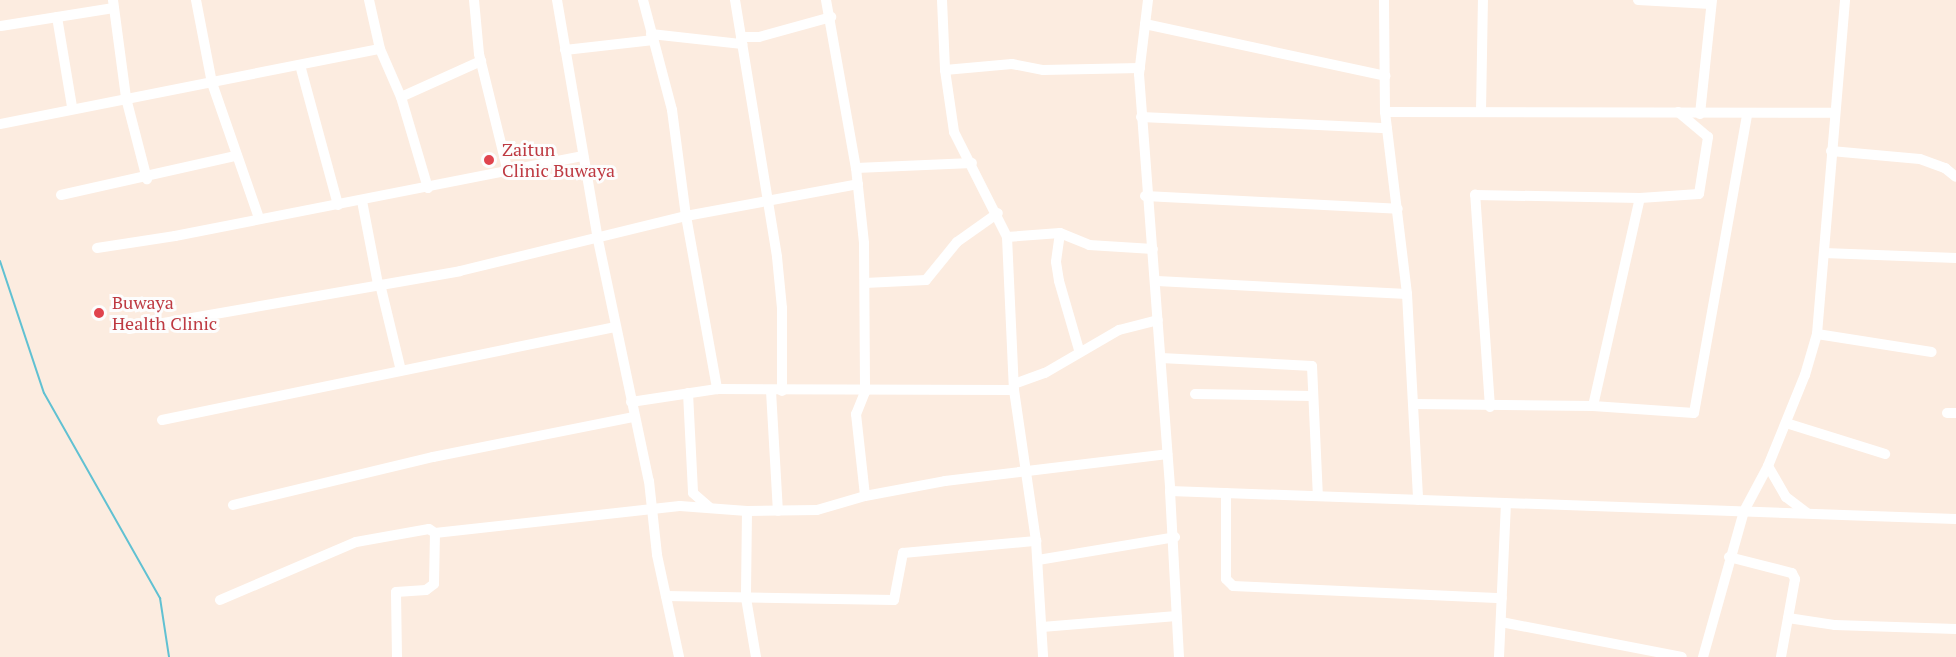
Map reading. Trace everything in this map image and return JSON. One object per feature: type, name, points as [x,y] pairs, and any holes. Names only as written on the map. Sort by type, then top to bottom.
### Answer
[{"type":"street","points":[[196,0],[212,83],[259,218]]},
{"type":"street","points":[[369,0],[380,49],[401,97],[428,188]]},
{"type":"street","points":[[474,0],[481,62],[508,172]]},
{"type":"street","points":[[556,0],[598,240],[649,481],[649,509],[680,657]]},
{"type":"street","points":[[643,0],[672,110],[686,216],[717,389]]},
{"type":"street","points":[[735,0],[782,308],[777,391],[778,511]]},
{"type":"street","points":[[826,0],[831,17],[858,184],[865,283],[865,392],[856,414],[865,496]]},
{"type":"street","points":[[942,0],[945,70],[954,132],[998,213],[1007,237],[1014,387],[1038,560],[1042,657]]},
{"type":"street","points":[[1148,0],[1140,69],[1141,117],[1145,196],[1157,281],[1167,454],[1175,537],[1179,657]]},
{"type":"street","points":[[1371,0],[1384,3],[1385,112],[1407,294],[1419,500]]},
{"type":"street","points":[[1481,111],[1483,0]]},
{"type":"street","points":[[1638,0],[1712,2],[1700,114]]},
{"type":"street","points":[[1703,657],[1729,557],[1744,511],[1768,465],[1786,423],[1817,334],[1845,0]]},
{"type":"street","points":[[1,26],[113,4],[126,98],[147,179]]},
{"type":"street","points":[[57,16],[72,107]]},
{"type":"street","points":[[566,50],[652,37],[742,40],[831,17]]},
{"type":"street","points":[[1145,24],[1385,76]]},
{"type":"street","points":[[0,124],[72,107],[212,83],[380,49]]},
{"type":"street","points":[[401,97],[481,62]]},
{"type":"street","points":[[945,70],[1012,64],[1043,70],[1140,69]]},
{"type":"street","points":[[300,65],[338,204]]},
{"type":"street","points":[[1385,112],[1834,113]]},
{"type":"street","points":[[1491,407],[1475,195],[1640,198],[1699,194],[1708,136],[1678,112]]},
{"type":"street","points":[[1413,404],[1491,407],[1593,406],[1694,413],[1747,114]]},
{"type":"street","points":[[1141,117],[1387,128]]},
{"type":"street","points":[[1831,151],[1920,159],[1946,168],[1956,177]]},
{"type":"street","points":[[61,195],[147,179],[236,156]]},
{"type":"street","points":[[97,248],[362,201],[583,156]]},
{"type":"street","points":[[856,168],[972,163]]},
{"type":"street","points":[[129,329],[379,284],[598,240],[686,216],[767,199],[858,184]]},
{"type":"street","points":[[1145,196],[1398,209]]},
{"type":"street","points":[[1593,406],[1640,198]]},
{"type":"street","points":[[362,201],[379,284],[401,371]]},
{"type":"street","points":[[865,283],[926,280],[957,242],[998,213]]},
{"type":"street","points":[[1007,237],[1060,233],[1089,244],[1153,249]]},
{"type":"street","points":[[1060,233],[1056,262],[1059,281],[1079,350]]},
{"type":"street","points":[[1824,253],[1956,258]]},
{"type":"street","points":[[1157,281],[1407,294]]},
{"type":"street","points":[[631,402],[717,389],[865,392],[1014,387],[1045,373],[1079,350],[1119,330],[1158,320]]},
{"type":"street","points":[[162,420],[615,327]]},
{"type":"street","points":[[1817,334],[1932,352]]},
{"type":"street","points":[[1161,358],[1312,366],[1311,396],[1318,496]]},
{"type":"street","points":[[688,393],[693,493],[709,507]]},
{"type":"street","points":[[1195,394],[1311,396]]},
{"type":"street","points":[[233,505],[433,457],[634,417]]},
{"type":"street","points":[[1786,423],[1885,453]]},
{"type":"street","points":[[220,600],[356,542],[429,529],[435,533],[680,506],[747,511],[817,510],[865,496],[1024,469],[1167,454]]},
{"type":"street","points":[[1768,465],[1786,497],[1807,513]]},
{"type":"street","points":[[1170,491],[1956,519]]},
{"type":"street","points":[[680,506],[693,493]]},
{"type":"street","points":[[1226,493],[1226,579],[1233,586],[1502,598]]},
{"type":"street","points":[[1500,657],[1506,502]]},
{"type":"street","points":[[747,511],[746,598],[756,657]]},
{"type":"street","points":[[397,657],[396,592],[426,590],[434,584],[435,533]]},
{"type":"street","points":[[1038,560],[1175,537]]},
{"type":"street","points":[[666,596],[894,600],[903,553],[1036,541]]},
{"type":"street","points":[[1729,557],[1792,573],[1795,579],[1781,657]]},
{"type":"street","points":[[1042,627],[1176,616]]},
{"type":"street","points":[[1788,618],[1835,625],[1956,629]]},
{"type":"street","points":[[1501,622],[1682,657]]},
{"type":"waterway","points":[[0,261],[44,393],[160,598],[169,657]]},
{"type":"place","name":"Zaitun Clinic Buwaya","points":[[489,160]]},
{"type":"place","name":"Buwaya Health Clinic","points":[[99,313]]}]
